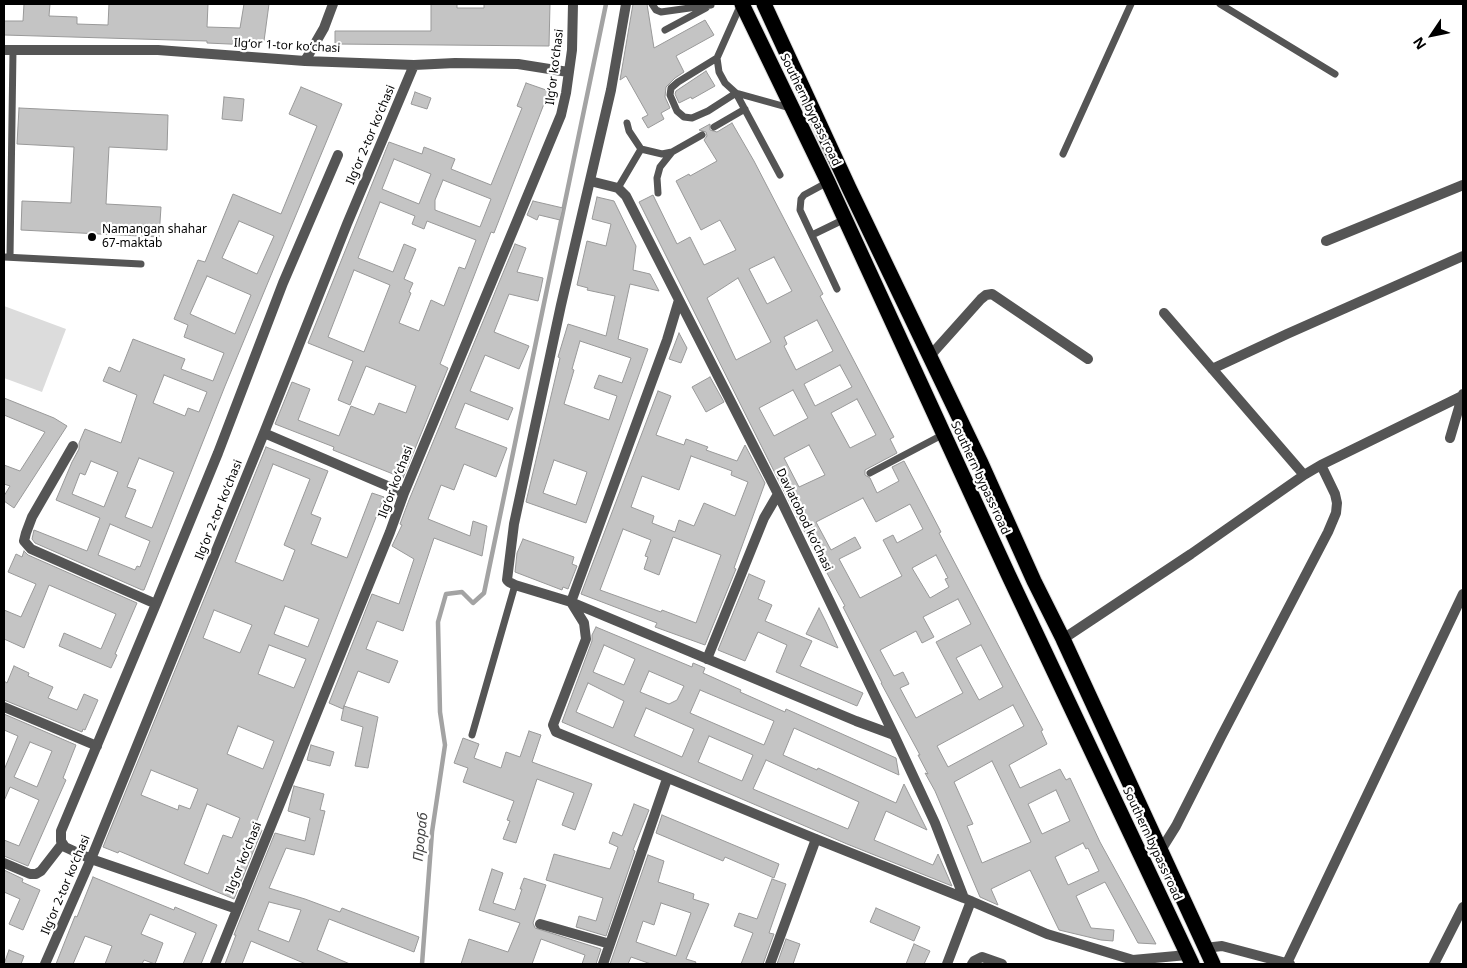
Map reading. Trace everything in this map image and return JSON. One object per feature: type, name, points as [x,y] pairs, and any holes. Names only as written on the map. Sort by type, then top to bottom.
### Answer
[{"type":"highway","name":"Southern bypass road","points":[[741,4],[828,182],[1190,959]]},
{"type":"highway","name":"Southern bypass road","points":[[764,4],[1063,638],[1213,964]]},
{"type":"street","points":[[305,61],[324,28],[334,4]]},
{"type":"street","name":"Ilgʻor koʻchasi","points":[[215,964],[383,550],[404,493],[561,115],[572,50],[573,4]]},
{"type":"street","points":[[626,4],[611,90],[514,524],[507,580],[515,585],[571,602],[856,721],[894,735]]},
{"type":"street","name":"Ilgʻor 1-tor koʻchasi","points":[[8,50],[158,50],[305,61],[414,65],[455,63],[518,64],[568,72]]},
{"type":"street","name":"Ilgʻor 2-tor koʻchasi","points":[[45,964],[91,859],[347,224],[414,65]]},
{"type":"street","points":[[237,909],[91,859],[62,844],[60,837],[218,452],[283,283],[338,155]]},
{"type":"street","points":[[590,181],[618,188]]},
{"type":"street","points":[[1326,241],[1463,185]]},
{"type":"street","name":"Davlatobod koʻchasi","points":[[618,188],[626,196],[778,494],[894,735],[935,823],[967,899]]},
{"type":"street","points":[[1212,369],[1463,256]]},
{"type":"street","points":[[930,356],[981,299],[986,295],[992,294],[1088,359]]},
{"type":"street","points":[[571,602],[667,340],[679,300]]},
{"type":"street","points":[[1164,313],[1304,475]]},
{"type":"street","points":[[1063,638],[1191,554],[1304,475],[1463,395]]},
{"type":"street","points":[[1450,438],[1463,395]]},
{"type":"street","points":[[264,433],[404,493]]},
{"type":"street","points":[[73,446],[32,517],[24,541],[31,549],[156,604]]},
{"type":"street","points":[[1161,850],[1176,826],[1334,519],[1337,503],[1335,494],[1321,465]]},
{"type":"street","points":[[707,659],[764,518],[778,494]]},
{"type":"street","points":[[1206,948],[1222,946],[1289,963],[1463,594]]},
{"type":"street","points":[[571,602],[584,623],[586,639],[553,726],[556,732],[667,779],[967,899],[1047,934],[1132,962],[1190,959]]},
{"type":"street","points":[[4,707],[97,746]]},
{"type":"street","points":[[603,964],[667,779]]},
{"type":"street","points":[[770,964],[816,839]]},
{"type":"street","points":[[4,863],[30,874],[36,874],[41,871],[62,844]]},
{"type":"street","points":[[947,964],[967,899]]},
{"type":"street","points":[[1434,964],[1463,907]]},
{"type":"street","points":[[540,924],[610,944]]},
{"type":"street","points":[[972,964],[982,957],[1002,964]]},
{"type":"lane","points":[[652,4],[656,10],[661,12],[712,4]]},
{"type":"lane","points":[[665,30],[712,4]]},
{"type":"lane","points":[[741,4],[717,58],[719,72],[725,83],[736,93],[780,175]]},
{"type":"lane","points":[[1063,154],[1132,4]]},
{"type":"lane","points":[[1220,4],[1335,74]]},
{"type":"lane","points":[[8,50],[7,257],[141,264]]},
{"type":"lane","points":[[717,58],[671,88],[670,95],[677,111],[684,117],[692,118],[708,111],[736,93],[793,108]]},
{"type":"lane","points":[[714,127],[745,109]]},
{"type":"lane","points":[[628,123],[629,131],[641,149],[662,154],[672,152],[702,135]]},
{"type":"lane","points":[[618,188],[641,149]]},
{"type":"lane","points":[[658,193],[657,178],[660,167],[672,152]]},
{"type":"lane","points":[[828,182],[808,191],[801,199],[800,210],[838,288]]},
{"type":"lane","points":[[812,235],[845,219]]},
{"type":"lane","points":[[870,473],[944,434]]},
{"type":"lane","points":[[472,734],[515,585]]},
{"type":"shaded area","points":[[4,306],[66,329],[42,392],[4,378]]},
{"type":"building","points":[[24,4],[50,4],[49,16],[77,17],[77,24],[108,25],[109,4],[208,4],[207,27],[240,28],[244,4],[269,4],[264,41],[251,39],[251,45],[207,43],[207,41],[4,35],[4,21],[23,21]]},
{"type":"building","points":[[431,4],[457,4],[457,8],[484,8],[484,4],[550,4],[549,46],[335,44],[335,31],[431,31]]},
{"type":"building","points":[[633,4],[647,4],[654,48],[705,20],[714,35],[676,56],[684,72],[666,87],[665,97],[670,108],[661,113],[664,119],[648,128],[642,118],[648,115],[626,76],[620,80]]},
{"type":"building","points":[[706,71],[715,86],[692,99],[691,97],[679,103],[675,94],[676,91]]},
{"type":"building","points":[[526,83],[549,91],[494,233],[491,232],[440,364],[448,368],[403,478],[333,450],[334,447],[275,424],[292,382],[310,389],[298,420],[339,436],[351,406],[374,415],[379,403],[406,413],[416,386],[366,366],[350,405],[338,400],[353,361],[308,343],[389,142],[422,154],[424,147],[455,159],[451,169],[491,185],[522,108],[517,106]],"holes":[[[394,159],[431,174],[419,204],[382,189]],[[443,180],[491,199],[480,227],[435,210],[435,200]],[[380,202],[415,216],[412,224],[424,229],[427,221],[476,240],[465,269],[459,267],[444,306],[431,300],[419,331],[399,323],[411,293],[409,292],[413,283],[404,279],[416,249],[404,244],[393,272],[358,258]],[[354,270],[390,285],[364,352],[328,337]]]},
{"type":"building","points":[[301,87],[342,104],[225,386],[144,590],[35,543],[32,539],[34,530],[87,551],[100,518],[56,500],[79,449],[79,443],[85,429],[121,443],[137,395],[103,381],[109,367],[120,372],[133,339],[185,359],[181,369],[213,381],[224,353],[184,337],[188,325],[174,319],[198,260],[205,262],[233,194],[281,214],[317,126],[289,114]],"holes":[[[239,221],[274,236],[257,274],[222,258]],[[207,276],[251,295],[235,334],[190,314]],[[164,375],[207,392],[199,412],[188,408],[185,416],[153,403]],[[139,458],[174,472],[152,528],[125,517],[136,490],[127,487]],[[91,461],[118,472],[104,507],[72,494],[80,473],[85,475]],[[110,524],[150,541],[140,567],[137,566],[135,570],[98,555]]]},
{"type":"building","points":[[415,92],[431,98],[427,109],[411,104]]},
{"type":"building","points":[[224,97],[244,99],[242,121],[222,119]]},
{"type":"building","points":[[19,108],[168,115],[167,150],[109,147],[106,204],[161,207],[159,237],[21,230],[22,201],[71,203],[74,147],[17,144]]},
{"type":"building","points":[[732,123],[754,161],[823,294],[820,296],[894,437],[890,439],[897,453],[865,470],[865,475],[870,478],[877,493],[899,481],[892,467],[904,461],[941,532],[939,533],[1043,730],[1041,731],[1047,744],[1009,765],[1020,788],[1060,769],[1066,780],[1070,778],[1100,842],[1156,944],[1138,943],[1105,882],[1076,896],[1091,928],[1114,930],[1113,941],[1059,930],[1030,870],[991,889],[998,905],[980,897],[935,791],[925,773],[928,774],[918,755],[920,755],[881,683],[843,607],[845,606],[803,529],[639,202],[653,195],[677,244],[690,237],[704,265],[736,250],[720,220],[701,230],[676,181],[689,174],[690,176],[717,161],[704,140],[707,136],[706,132],[699,130],[710,124],[710,130],[717,132]],"holes":[[[774,257],[792,291],[767,304],[749,269]],[[738,278],[771,342],[736,360],[707,298]],[[817,320],[833,351],[796,370],[784,346],[787,344],[784,337]],[[840,365],[852,387],[815,406],[804,384]],[[793,390],[808,418],[774,436],[759,408]],[[857,399],[876,435],[850,448],[831,413]],[[809,445],[825,475],[799,487],[784,458]],[[863,498],[876,522],[910,504],[923,529],[897,543],[893,535],[883,540],[902,576],[860,598],[839,559],[861,548],[855,537],[831,550],[816,522]],[[936,555],[948,578],[945,579],[949,587],[930,598],[912,568]],[[958,599],[971,624],[936,642],[963,693],[916,718],[900,688],[909,684],[903,672],[894,676],[880,650],[916,631],[922,643],[934,637],[923,617]],[[981,645],[1003,687],[979,700],[956,658]],[[1013,705],[1024,726],[948,767],[937,746]],[[992,761],[1031,842],[982,863],[967,826],[973,824],[954,782]],[[1056,790],[1070,821],[1042,834],[1028,804]],[[1083,843],[1086,849],[1088,848],[1099,871],[1068,885],[1055,857]]]},
{"type":"building","points":[[597,197],[614,201],[636,246],[633,270],[650,274],[659,291],[630,284],[618,339],[648,349],[586,523],[526,502],[560,358],[558,357],[568,324],[606,336],[615,296],[587,290],[588,288],[577,285],[587,241],[606,246],[611,224],[592,219]],"holes":[[[580,341],[631,358],[622,383],[599,375],[594,388],[617,396],[609,420],[564,404]],[[554,460],[587,472],[576,505],[543,493]]]},
{"type":"building","points":[[533,201],[563,208],[560,220],[539,215],[537,220],[527,215]]},
{"type":"building","points":[[515,244],[526,248],[517,272],[543,278],[538,301],[509,294],[494,332],[529,346],[519,369],[485,355],[470,391],[513,408],[508,420],[465,403],[455,428],[507,448],[496,477],[464,464],[454,490],[441,485],[428,519],[470,536],[473,521],[487,526],[482,556],[434,538],[403,631],[377,621],[366,649],[398,661],[389,683],[358,671],[343,709],[329,703],[372,594],[399,604],[414,559],[392,546],[402,525],[400,524],[409,500]]},
{"type":"building","points":[[679,333],[687,348],[681,363],[669,359]]},
{"type":"building","points":[[710,377],[724,402],[706,412],[692,387]]},
{"type":"building","points":[[658,391],[671,396],[656,435],[684,445],[686,439],[708,447],[706,450],[737,461],[745,445],[765,483],[734,568],[736,569],[705,645],[655,627],[657,623],[581,594]],"holes":[[[691,456],[732,471],[731,475],[748,482],[735,516],[704,503],[694,526],[679,520],[675,532],[652,523],[654,516],[631,507],[642,476],[679,490]],[[623,529],[651,540],[645,556],[648,557],[644,569],[659,575],[673,537],[721,555],[696,623],[600,590]]]},
{"type":"building","points":[[4,398],[54,418],[67,426],[14,508],[4,501],[4,496],[10,486],[4,484],[4,465],[20,471],[45,432],[4,415]]},
{"type":"building","points":[[266,447],[328,471],[311,514],[321,518],[311,544],[347,558],[372,493],[384,497],[254,828],[262,830],[234,899],[119,851],[118,853],[103,847]],"holes":[[[273,464],[310,479],[284,545],[295,550],[283,581],[235,562]],[[285,606],[319,619],[308,647],[274,634]],[[214,610],[252,625],[240,653],[203,638]],[[269,645],[306,659],[294,688],[258,674]],[[238,726],[274,741],[263,769],[227,754]],[[151,770],[198,789],[190,809],[179,805],[178,810],[141,795]],[[207,804],[240,818],[232,838],[223,835],[208,874],[184,864]]]},
{"type":"building","points":[[523,539],[574,557],[572,564],[577,566],[568,589],[563,587],[562,590],[515,572],[517,553]]},
{"type":"building","points":[[24,551],[28,555],[137,603],[111,668],[59,646],[64,633],[101,649],[116,614],[49,585],[24,648],[4,639],[4,610],[21,617],[36,584],[8,572],[16,554],[22,557]]},
{"type":"building","points":[[749,574],[765,581],[758,599],[772,605],[765,621],[812,641],[800,666],[863,693],[857,706],[776,672],[787,645],[758,632],[745,661],[718,650]]},
{"type":"building","points":[[819,608],[826,622],[838,648],[806,634]]},
{"type":"building","points":[[596,627],[692,667],[693,663],[705,668],[703,673],[741,690],[740,692],[785,712],[786,709],[896,758],[899,775],[794,728],[783,755],[817,770],[818,768],[896,803],[904,784],[927,830],[886,811],[874,840],[933,865],[938,854],[952,886],[847,844],[562,722],[592,641],[592,635]],"holes":[[[604,645],[635,659],[624,685],[593,672]],[[649,671],[684,686],[677,700],[669,704],[640,692]],[[588,683],[624,701],[613,728],[576,712]],[[700,690],[774,721],[764,745],[690,713]],[[646,708],[694,729],[682,757],[634,736]],[[709,736],[753,755],[742,781],[698,762]],[[766,760],[859,802],[848,829],[753,789]]]},
{"type":"building","points":[[14,666],[29,673],[28,676],[53,687],[48,698],[77,710],[84,694],[98,700],[85,730],[83,729],[82,732],[4,700],[4,681],[7,683]]},
{"type":"building","points":[[344,706],[378,717],[368,768],[355,766],[363,727],[341,720]]},
{"type":"building","points":[[4,714],[76,745],[63,778],[66,780],[28,866],[4,856],[4,840],[19,846],[39,800],[10,787],[4,801],[4,770],[18,736],[4,730]],"holes":[[[30,742],[52,751],[37,787],[14,777]]]},
{"type":"building","points":[[529,731],[541,735],[532,762],[592,784],[575,830],[562,825],[574,793],[537,779],[516,843],[503,839],[510,821],[507,820],[514,801],[463,782],[468,768],[454,763],[463,738],[479,744],[474,758],[501,768],[506,752],[520,757]]},
{"type":"building","points":[[311,745],[334,752],[330,766],[307,760]]},
{"type":"building","points":[[294,786],[324,794],[320,810],[325,811],[314,855],[286,848],[269,888],[340,912],[342,908],[419,937],[414,952],[329,919],[317,950],[350,964],[306,964],[251,941],[242,964],[225,964],[236,935],[234,935],[275,833],[305,841],[310,818],[288,811]],"holes":[[[269,902],[301,910],[289,942],[258,930]]]},
{"type":"building","points":[[634,804],[649,810],[633,850],[635,851],[606,936],[576,927],[579,916],[596,921],[603,898],[546,880],[554,854],[610,869],[618,847],[609,843],[613,832],[622,836]]},
{"type":"building","points":[[662,815],[779,864],[774,878],[725,857],[723,861],[656,833]]},
{"type":"building","points":[[648,855],[664,861],[658,882],[694,894],[693,899],[709,904],[686,959],[696,962],[695,964],[651,964],[631,957],[628,964],[610,964]],"holes":[[[661,903],[691,913],[676,956],[636,942],[643,921],[654,925]]]},
{"type":"building","points":[[492,869],[503,873],[493,903],[515,910],[524,878],[546,885],[533,923],[535,928],[601,949],[596,964],[582,964],[585,955],[541,939],[532,964],[461,964],[469,939],[508,952],[520,923],[479,910]]},
{"type":"building","points":[[4,870],[23,879],[22,882],[40,890],[23,930],[9,924],[20,899],[4,892]]},
{"type":"building","points":[[93,877],[174,910],[175,907],[217,925],[201,964],[183,964],[196,933],[150,914],[141,934],[163,943],[155,964],[144,960],[142,964],[105,964],[112,946],[85,936],[73,964],[56,964]]},
{"type":"building","points":[[772,879],[786,884],[769,933],[774,934],[763,964],[741,964],[753,933],[734,926],[739,913],[757,919]]},
{"type":"building","points":[[876,908],[920,927],[914,941],[870,922]]},
{"type":"building","points":[[786,939],[800,944],[793,964],[777,964]]},
{"type":"building","points":[[914,944],[930,951],[924,964],[906,964]]},
{"type":"building","points":[[9,950],[24,956],[21,964],[4,964]]},
{"type":"waterway","name":"Прораб","points":[[422,964],[432,832],[445,745],[440,712],[438,622],[446,594],[462,592],[473,603],[484,593],[606,4]]},
{"type":"place","name":"Namangan shahar 67-maktab","points":[[92,237]]}]
